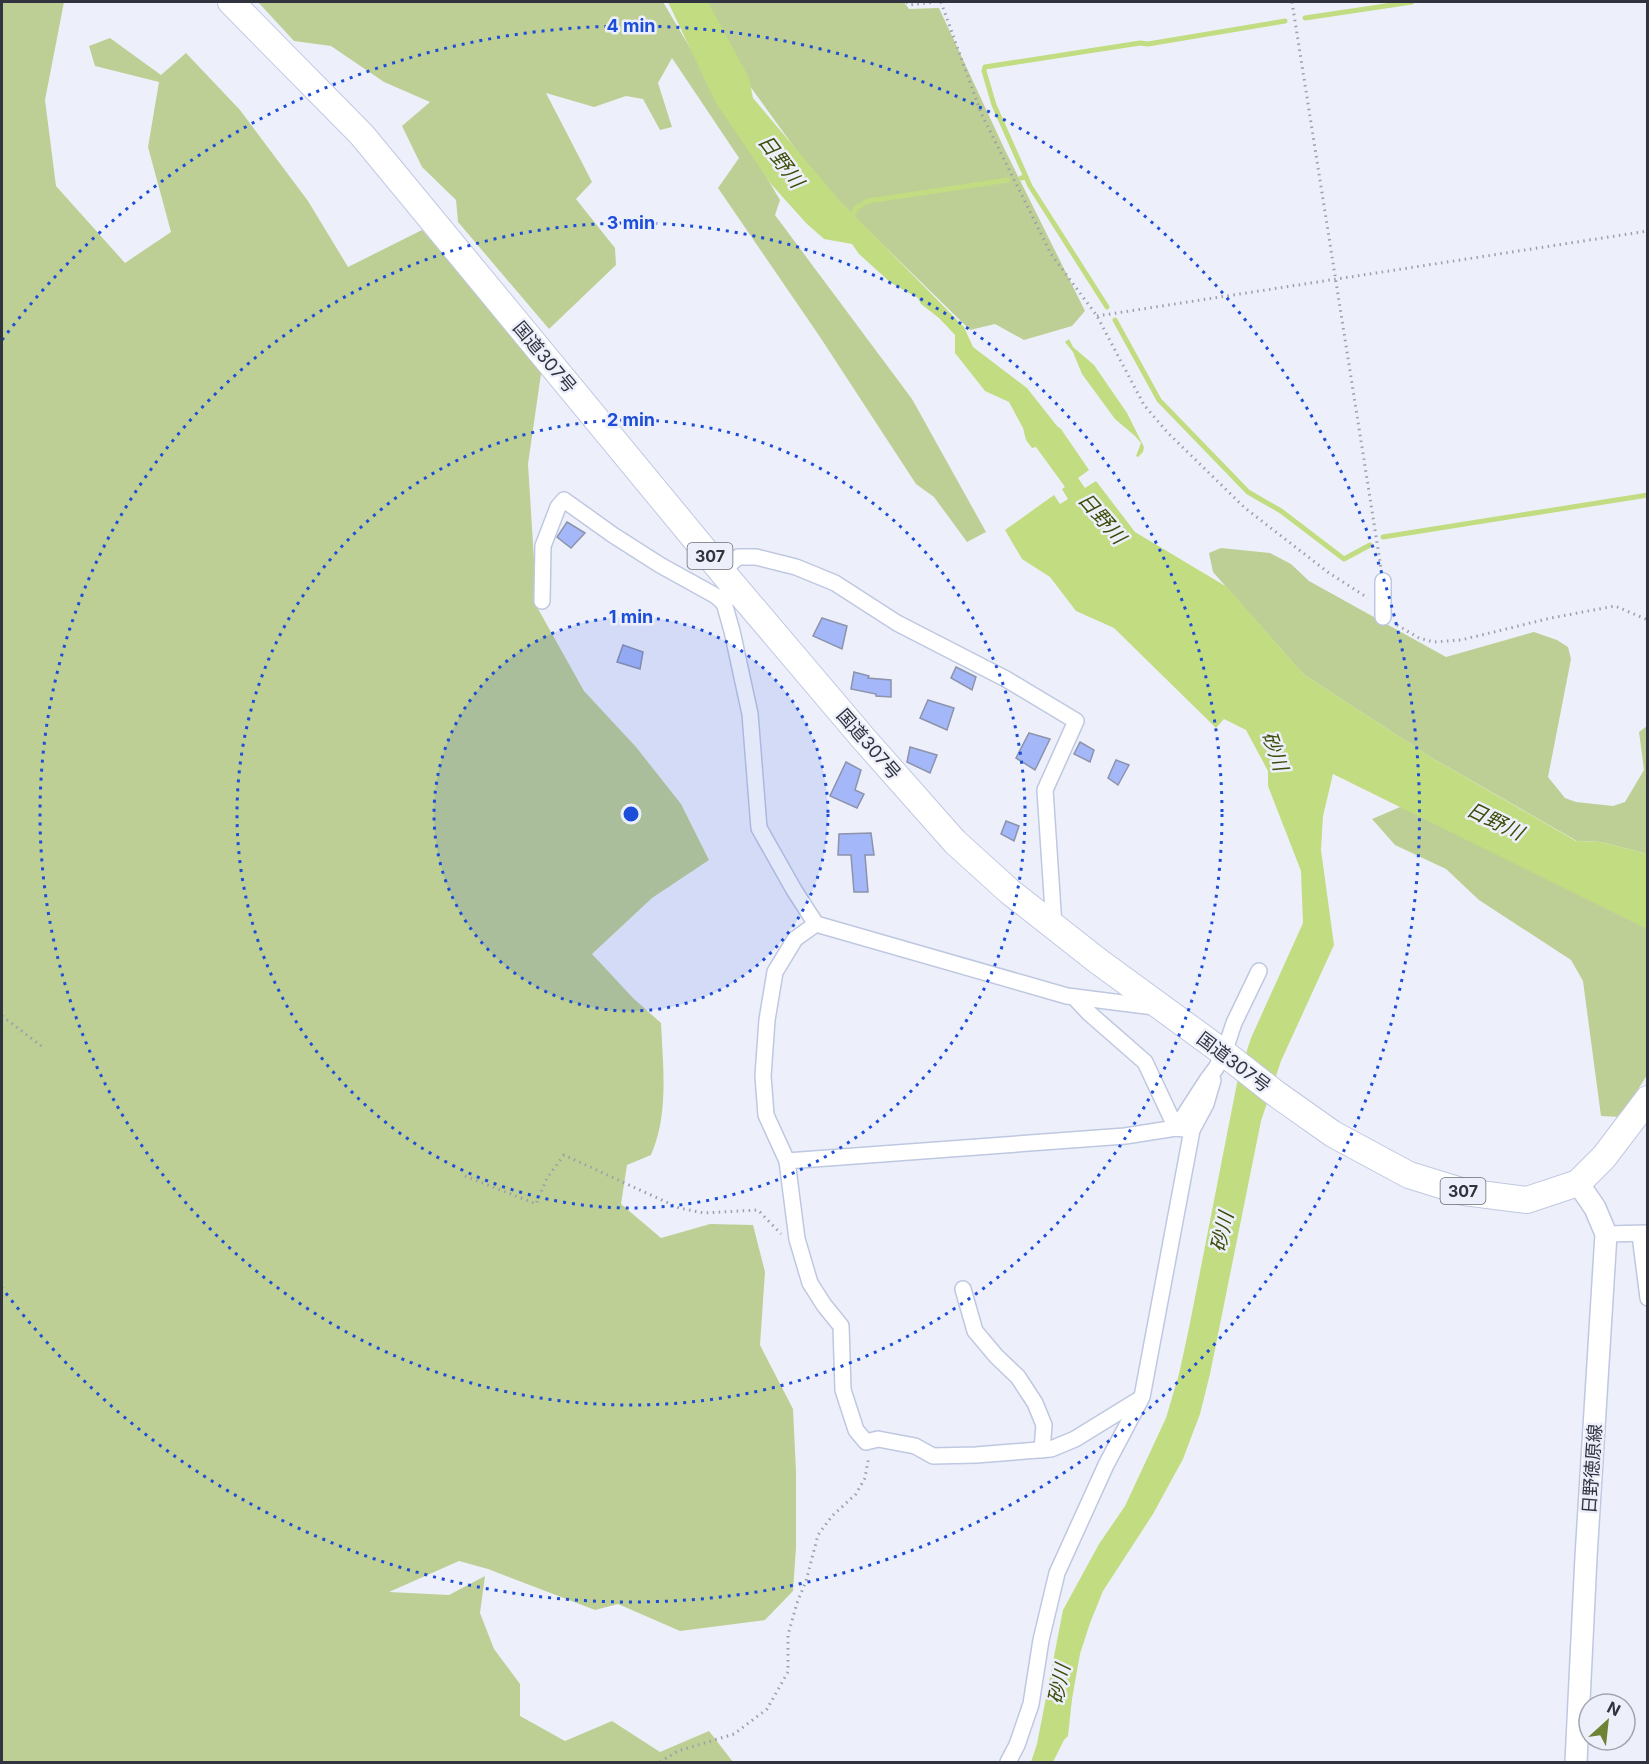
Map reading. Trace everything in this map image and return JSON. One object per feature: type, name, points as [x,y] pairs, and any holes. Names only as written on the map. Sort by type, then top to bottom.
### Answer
[{"type":"highway","name":"国道307号","points":[[231,2],[362,135],[727,587],[956,842],[1009,891],[1162,1008],[1225,1061],[1333,1134],[1409,1175],[1464,1192],[1527,1200],[1578,1183],[1604,1157],[1643,1104]]},
{"type":"main road","name":"日野徳原線","points":[[1576,1762],[1606,1234],[1595,1208],[1578,1183]]},
{"type":"street","points":[[542,601],[543,546],[558,507],[564,500],[660,565],[716,596],[727,587]]},
{"type":"street","points":[[1054,926],[1045,790],[1076,721],[1006,679],[897,623],[835,583],[796,567],[756,557],[738,557],[727,587],[732,631],[750,714],[759,828],[816,924],[1074,997],[1162,1008]]},
{"type":"street","points":[[1383,581],[1383,616]]},
{"type":"street","points":[[816,924],[795,939],[775,972],[767,1020],[763,1076],[766,1115],[787,1161],[797,1239],[810,1283],[841,1326],[843,1390],[856,1430],[866,1442],[878,1439],[915,1446],[933,1456],[1052,1449],[1075,1439],[1142,1398]]},
{"type":"street","points":[[1008,1762],[1031,1704],[1041,1640],[1058,1573],[1106,1465],[1142,1398],[1192,1130],[1225,1061],[1234,1023],[1259,971]]},
{"type":"street","points":[[1074,997],[1144,1062],[1176,1128]]},
{"type":"street","points":[[1176,1128],[1207,1080],[1225,1061]]},
{"type":"street","points":[[787,1161],[1125,1136],[1176,1128],[1192,1130]]},
{"type":"street","points":[[1606,1234],[1644,1234],[1647,1298]]},
{"type":"street","points":[[963,1289],[975,1331],[1018,1377],[1035,1403],[1044,1425],[1042,1450]]},
{"type":"path","points":[[907,2],[909,5],[935,2]]},
{"type":"path","points":[[941,2],[986,122],[1051,254],[1097,316],[1144,405],[1168,433],[1245,508],[1329,573],[1370,599],[1383,616],[1419,638],[1434,642],[1461,640],[1551,618],[1615,606],[1647,620]]},
{"type":"path","points":[[1292,2],[1383,581]]},
{"type":"path","points":[[1097,316],[1647,231]]},
{"type":"path","points":[[2,1016],[44,1048]]},
{"type":"path","points":[[465,1176],[536,1204],[547,1178],[564,1155],[679,1208],[704,1213],[758,1210],[780,1234],[797,1239]]},
{"type":"path","points":[[660,1762],[678,1751],[734,1734],[767,1708],[788,1672],[788,1635],[818,1535],[832,1516],[856,1494],[865,1478],[868,1461],[866,1442]]},
{"type":"shaded area","points":[[2,2],[64,2],[45,100],[56,186],[125,263],[171,232],[148,147],[159,82],[95,66],[89,46],[110,38],[161,75],[186,53],[240,110],[308,201],[348,267],[422,230],[542,367],[528,464],[537,607],[584,691],[636,747],[681,804],[709,860],[652,898],[592,954],[633,998],[661,1023],[664,1090],[657,1139],[651,1155],[627,1165],[621,1204],[661,1238],[710,1224],[753,1225],[765,1272],[760,1345],[793,1409],[796,1547],[793,1591],[765,1620],[680,1631],[618,1604],[595,1610],[488,1569],[459,1561],[389,1592],[449,1595],[485,1576],[480,1613],[494,1649],[520,1684],[520,1716],[565,1741],[612,1721],[660,1752],[709,1731],[733,1762],[2,1762]]},
{"type":"shaded area","points":[[258,2],[663,2],[780,200],[775,215],[912,399],[986,532],[967,542],[934,497],[916,484],[820,337],[718,188],[739,158],[672,58],[658,83],[672,127],[660,130],[643,99],[626,96],[594,107],[546,93],[592,182],[576,199],[615,248],[616,265],[549,329],[458,222],[456,200],[422,167],[402,126],[430,102],[384,82],[331,46],[294,41]]},
{"type":"shaded area","points":[[702,2],[904,2],[909,9],[939,8],[1004,148],[1085,311],[1072,326],[1024,340],[995,324],[970,330],[820,183],[747,82]]},
{"type":"shaded area","points":[[1221,548],[1270,553],[1291,564],[1309,581],[1446,657],[1534,632],[1557,640],[1568,647],[1571,659],[1548,777],[1565,798],[1576,802],[1613,806],[1625,802],[1644,770],[1639,732],[1647,726],[1647,854],[1601,842],[1577,841],[1432,758],[1303,674],[1213,572],[1209,553]]},
{"type":"shaded area","points":[[1412,802],[1647,910],[1647,1075],[1621,1117],[1601,1116],[1583,981],[1571,960],[1479,900],[1446,869],[1395,845],[1372,819]]},
{"type":"water","points":[[668,2],[708,2],[749,78],[753,98],[839,200],[964,327],[973,347],[1027,388],[1061,429],[1089,470],[1078,478],[1085,488],[1096,481],[1135,532],[1227,587],[1303,674],[1432,758],[1576,841],[1601,842],[1647,854],[1647,929],[1333,774],[1323,816],[1321,850],[1334,945],[1281,1061],[1261,1121],[1200,1414],[1183,1459],[1153,1514],[1103,1591],[1080,1654],[1068,1736],[1053,1762],[1031,1762],[1037,1744],[1063,1610],[1099,1544],[1125,1506],[1166,1418],[1189,1328],[1238,1078],[1251,1038],[1303,923],[1301,871],[1268,786],[1268,771],[1246,730],[1224,719],[1216,728],[1114,628],[1076,611],[1050,577],[1022,559],[1005,530],[1054,495],[1060,504],[1068,499],[1062,489],[1065,487],[1036,447],[1032,448],[1026,440],[1023,428],[1009,402],[985,391],[955,353],[955,335],[939,318],[921,304],[918,298],[891,283],[859,254],[852,244],[824,239],[806,223],[771,184],[716,103]]},
{"type":"water","points":[[1069,339],[1073,347],[1094,365],[1127,413],[1144,447],[1138,457],[1136,456],[1141,443],[1115,419],[1082,374],[1073,352],[1065,342]]},
{"type":"building","points":[[567,522],[585,533],[571,548],[557,537]]},
{"type":"building","points":[[822,618],[847,626],[842,649],[813,636]]},
{"type":"building","points":[[623,645],[643,652],[640,669],[617,662]]},
{"type":"building","points":[[956,667],[976,677],[972,690],[951,678]]},
{"type":"building","points":[[854,672],[869,676],[868,678],[891,680],[891,697],[876,696],[876,694],[851,689]]},
{"type":"building","points":[[928,700],[954,708],[947,730],[920,718]]},
{"type":"building","points":[[1029,733],[1050,739],[1035,770],[1016,758]]},
{"type":"building","points":[[1080,742],[1094,750],[1090,762],[1074,754]]},
{"type":"building","points":[[910,747],[937,755],[930,773],[907,762]]},
{"type":"building","points":[[1116,760],[1129,765],[1118,785],[1108,778]]},
{"type":"building","points":[[846,762],[861,770],[855,790],[864,794],[857,808],[830,796]]},
{"type":"building","points":[[1006,821],[1019,826],[1014,841],[1001,834]]},
{"type":"building","points":[[871,833],[874,855],[865,855],[868,892],[854,892],[851,855],[838,855],[839,834]]},
{"type":"waterway","points":[[1305,18],[1412,2]]},
{"type":"waterway","points":[[1026,177],[994,105],[984,71],[985,67],[1140,43],[1148,44],[1285,21]]},
{"type":"waterway","points":[[1021,178],[1026,177],[1107,307]]},
{"type":"waterway","points":[[851,220],[856,208],[868,201],[1008,180]]},
{"type":"waterway","points":[[1115,320],[1159,400],[1248,492],[1281,511],[1344,559],[1370,545]]},
{"type":"waterway","points":[[1383,537],[1648,495]]},
{"type":"water label","name":"日野川","points":[[781,161]]},
{"type":"water label","name":"日野川","points":[[1102,518]]},
{"type":"water label","name":"砂川","points":[[1275,751]]},
{"type":"water label","name":"日野川","points":[[1495,821]]},
{"type":"water label","name":"砂川","points":[[1222,1232]]},
{"type":"water label","name":"砂川","points":[[1059,1684]]}]
